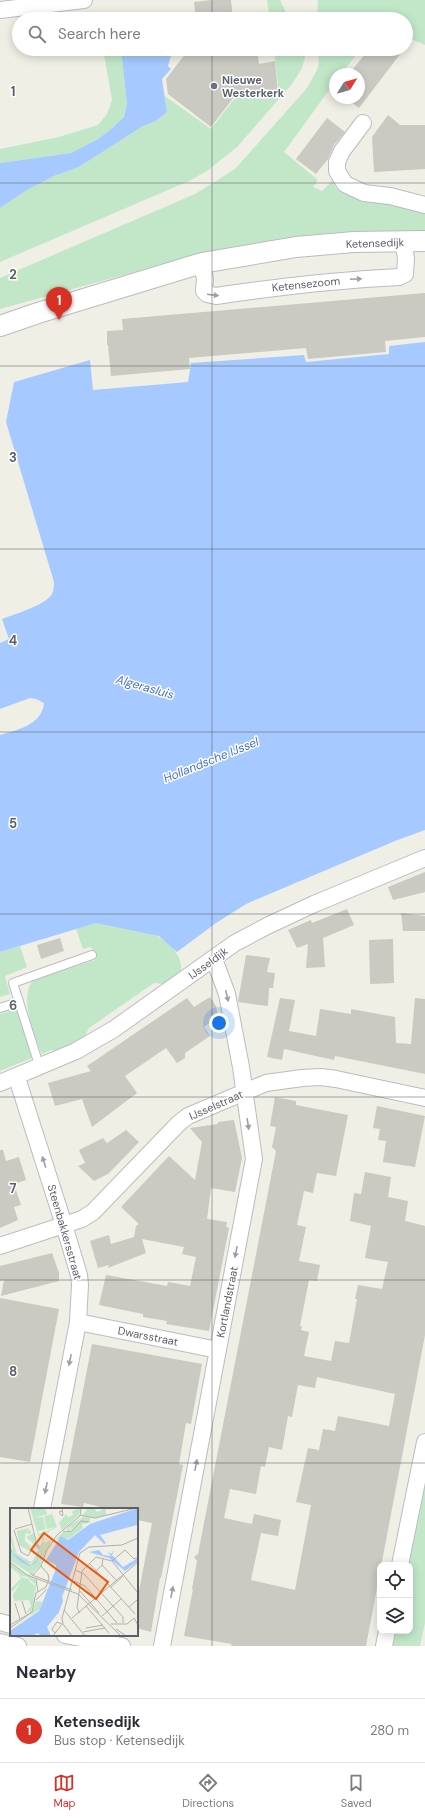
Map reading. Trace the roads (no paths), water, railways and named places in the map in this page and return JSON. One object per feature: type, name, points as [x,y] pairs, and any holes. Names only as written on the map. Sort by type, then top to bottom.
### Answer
[{"type":"street","points":[[0,10],[84,0]]},
{"type":"street","points":[[363,123],[342,151],[337,162],[341,179],[345,184],[364,193],[390,196],[425,205]]},
{"type":"street","name":"Ketensedijk","points":[[0,326],[202,263],[296,247],[354,242],[425,241]]},
{"type":"street","name":"Ketensezoom","points":[[202,263],[205,279],[204,291],[207,294],[216,296],[279,286],[337,280],[399,277],[405,274],[406,258],[403,242]]},
{"type":"street","name":"IJsseldijk","points":[[0,1083],[17,1078],[76,1051],[114,1029],[235,943],[266,926],[314,904],[425,858]]},
{"type":"street","name":"Kortlandstraat","points":[[162,1646],[254,1159],[227,994],[214,959]]},
{"type":"street","name":"IJsselstraat","points":[[0,1246],[82,1219],[93,1212],[179,1123],[188,1116],[266,1083],[321,1077],[425,1098]]},
{"type":"street","name":"Steenbakkersstraat","points":[[17,1078],[64,1225],[79,1275],[80,1285],[78,1322],[42,1508]]},
{"type":"street","name":"Dwarsstraat","points":[[78,1322],[218,1350]]},
{"type":"street","points":[[401,1562],[425,1442]]},
{"type":"street","points":[[0,1622],[10,1624]]},
{"type":"street","points":[[384,1646],[386,1634]]},
{"type":"street","points":[[70,1636],[122,1646]]},
{"type":"lane","points":[[40,1068],[13,982],[92,956]]},
{"type":"lane","points":[[0,1008],[19,1002]]},
{"type":"water","points":[[122,56],[171,56],[168,66],[171,69],[162,79],[167,112],[156,121],[143,126],[79,167],[54,176],[27,190],[0,208],[0,163],[71,153],[98,139],[110,130],[124,117],[127,104]]},
{"type":"water","points":[[425,342],[425,830],[395,841],[246,904],[216,923],[177,952],[159,936],[96,923],[0,952],[0,735],[21,728],[34,721],[39,717],[44,703],[30,698],[0,709],[0,643],[9,639],[2,619],[30,609],[43,602],[49,598],[54,590],[54,582],[6,422],[14,382],[90,360],[93,390],[188,382],[191,363],[304,355],[306,362],[389,354],[389,346]]},
{"type":"place","name":"Nieuwe Westerkerk","points":[[214,86]]},
{"type":"place","name":"Ketensedijk","points":[[59,320]]},
{"type":"water label","name":"Algerasluis","points":[[145,687]]},
{"type":"water label","name":"Hollandsche IJssel","points":[[211,760]]}]
